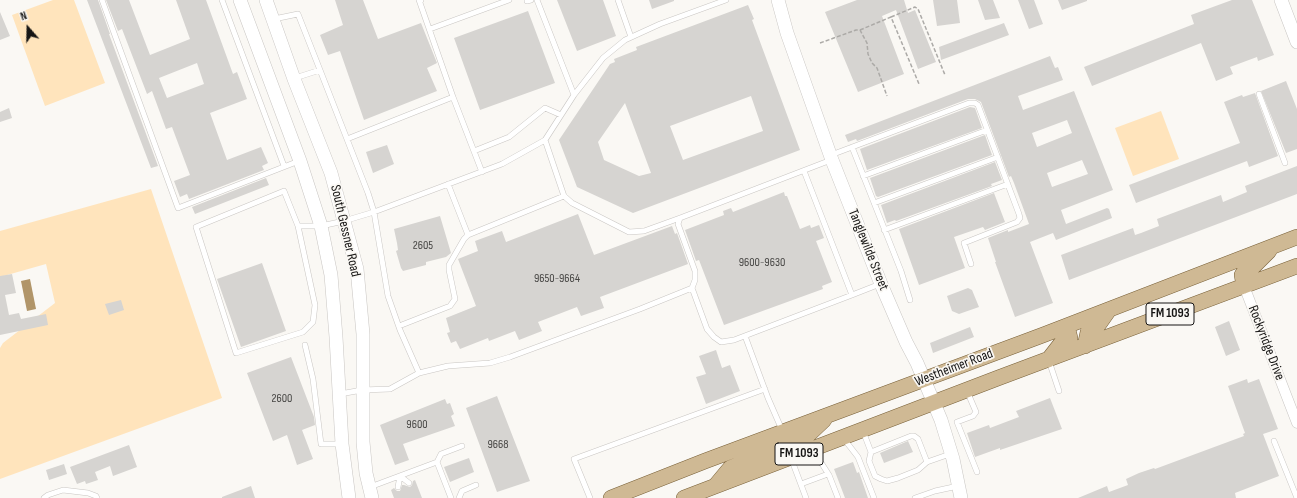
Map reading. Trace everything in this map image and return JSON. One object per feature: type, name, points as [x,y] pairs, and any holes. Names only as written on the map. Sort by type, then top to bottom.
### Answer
[{"type":"main road","name":"South Gessner Road","points":[[240,0],[295,162],[322,226],[331,275],[342,444],[349,498]]},
{"type":"main road","name":"South Gessner Road","points":[[266,0],[294,79],[331,173],[357,269],[362,334],[363,442],[366,473],[370,493]]},
{"type":"main road","name":"Tanglewilde Street","points":[[778,0],[787,33],[832,157],[882,284],[934,403],[950,424],[951,454],[960,492]]},
{"type":"main road","points":[[1280,0],[1296,38]]},
{"type":"main road","name":"Westheimer Road","points":[[611,498],[1067,326],[1297,237]]},
{"type":"main road","points":[[1244,286],[1242,275],[1244,272],[1252,268],[1272,247]]},
{"type":"main road","name":"Westheimer Road","points":[[684,498],[1297,266]]},
{"type":"main road","points":[[1084,346],[1088,332],[1097,327],[1109,310]]},
{"type":"main road","points":[[1048,360],[1062,342],[1070,338],[1067,326]]},
{"type":"main road","points":[[791,457],[791,449],[793,444],[805,438],[829,415]]},
{"type":"main road","points":[[715,486],[730,468],[777,449],[783,443],[783,433]]},
{"type":"main road","points":[[627,498],[638,488]]},
{"type":"street","name":"Rockyridge Drive","points":[[1244,286],[1297,424]]},
{"type":"lane","points":[[102,0],[178,208],[295,162]]},
{"type":"lane","points":[[222,0],[284,166]]},
{"type":"lane","points":[[420,0],[453,98],[482,172]]},
{"type":"lane","points":[[430,29],[509,0]]},
{"type":"lane","points":[[526,0],[531,0]]},
{"type":"lane","points":[[537,0],[574,95]]},
{"type":"lane","points":[[618,0],[631,37]]},
{"type":"lane","points":[[298,226],[322,226],[374,212],[502,164],[545,140],[574,95],[603,58],[625,40],[660,24],[726,0]]},
{"type":"lane","points":[[274,19],[298,14],[368,193],[374,212],[388,296],[419,373]]},
{"type":"lane","points":[[294,79],[320,70]]},
{"type":"lane","points":[[1259,94],[1285,163]]},
{"type":"lane","points":[[347,139],[453,98]]},
{"type":"lane","points":[[545,140],[564,196],[572,203],[629,232],[644,231],[804,171],[852,147],[969,103],[975,103],[978,106],[998,157],[1020,218],[1017,222],[964,243],[971,264]]},
{"type":"lane","points":[[474,151],[509,138],[545,108],[561,115]]},
{"type":"lane","points":[[863,176],[987,130]]},
{"type":"lane","points":[[852,147],[901,271],[910,300]]},
{"type":"lane","points":[[874,203],[998,157]]},
{"type":"lane","points":[[804,171],[852,295]]},
{"type":"lane","points":[[448,184],[468,235]]},
{"type":"lane","points":[[884,230],[1008,184]]},
{"type":"lane","points":[[284,191],[298,226],[315,305],[313,322],[303,332],[236,353],[196,227],[284,191]]},
{"type":"lane","points":[[399,326],[450,306],[455,299],[449,265],[464,239],[468,235],[564,196]]},
{"type":"lane","points":[[680,218],[678,224],[695,271],[695,280],[692,288],[707,329],[721,342],[734,340],[882,284]]},
{"type":"lane","points":[[339,394],[362,390],[390,389],[419,373],[448,366],[490,363],[510,358],[692,288]]},
{"type":"lane","points":[[745,336],[764,389],[783,433]]},
{"type":"lane","points":[[305,346],[313,379],[321,444],[342,444]]},
{"type":"lane","points":[[1048,360],[1059,391]]},
{"type":"lane","points":[[590,498],[574,459],[764,389]]},
{"type":"lane","points":[[967,390],[976,412],[973,416],[950,424],[977,472]]},
{"type":"lane","points":[[863,430],[871,452],[870,461],[876,476],[887,481],[918,470],[927,462],[951,454]]},
{"type":"lane","points":[[871,452],[914,436],[918,439],[927,462]]},
{"type":"lane","points":[[843,437],[858,457],[874,498]]},
{"type":"lane","points":[[1274,441],[1297,498]]},
{"type":"lane","points":[[370,493],[400,476],[437,462],[441,454],[462,446]]},
{"type":"lane","points":[[808,451],[819,461],[828,474],[838,498]]},
{"type":"lane","points":[[791,457],[806,498]]},
{"type":"lane","points":[[437,462],[452,498]]},
{"type":"lane","points":[[801,484],[828,474]]},
{"type":"lane","points":[[400,476],[410,483]]},
{"type":"lane","points":[[398,487],[400,476]]},
{"type":"lane","points":[[459,498],[462,490],[476,485]]},
{"type":"lane","points":[[44,498],[48,495],[63,490],[88,493],[96,496],[96,498]]},
{"type":"lane","points":[[915,498],[935,491],[960,492]]},
{"type":"path","points":[[820,43],[856,30],[860,30],[915,7],[918,9],[945,74]]},
{"type":"path","points":[[890,17],[919,84]]},
{"type":"path","points":[[860,30],[867,43],[868,54],[872,63],[877,68],[887,96]]},
{"type":"shaded area","points":[[53,0],[74,0],[105,83],[45,106],[12,15]]},
{"type":"shaded area","points":[[1161,111],[1179,159],[1133,176],[1115,128]]},
{"type":"shaded area","points":[[151,189],[222,398],[0,479],[0,348],[3,343],[55,303],[46,264],[0,277],[0,231]]},
{"type":"shaded area","points":[[30,279],[36,309],[27,311],[21,281]]},
{"type":"building","points":[[87,0],[98,0],[109,34],[158,166],[151,168]]},
{"type":"building","points":[[106,0],[129,0],[150,55],[190,39],[176,0],[206,0],[233,74],[237,72],[247,99],[210,113],[227,160],[261,147],[268,163],[262,166],[264,170],[189,199],[187,194],[180,197],[174,181],[190,175],[172,127],[166,129],[152,91],[147,94],[122,29],[118,31]],"holes":[[[197,63],[204,84],[167,98],[159,78]]]},
{"type":"building","points":[[335,0],[363,0],[378,39],[421,23],[437,63],[427,68],[437,91],[364,120],[340,51],[328,55],[320,35],[343,25]]},
{"type":"building","points":[[557,0],[603,0],[616,36],[577,51]]},
{"type":"building","points":[[649,0],[674,0],[674,1],[652,9]]},
{"type":"building","points":[[857,0],[904,0],[908,13],[915,10],[936,62],[918,69],[896,10],[882,16],[904,74],[858,92],[825,12]]},
{"type":"building","points":[[933,0],[957,0],[960,23],[937,26]]},
{"type":"building","points":[[978,0],[993,0],[1000,18],[985,20]]},
{"type":"building","points":[[1018,0],[1034,0],[1043,24],[1029,29]]},
{"type":"building","points":[[1058,0],[1087,0],[1087,1],[1062,10]]},
{"type":"building","points":[[1232,0],[1252,0],[1274,55],[1258,61],[1257,57],[1230,67],[1233,74],[1216,81],[1201,43],[1092,86],[1084,67],[1194,24],[1191,15]]},
{"type":"building","points":[[748,5],[754,19],[752,20],[800,150],[633,213],[577,187],[559,140],[610,64],[615,62],[614,59],[637,50],[636,47]],"holes":[[[751,96],[763,131],[683,160],[670,126]],[[625,103],[651,173],[639,176],[604,160],[598,142]]]},
{"type":"building","points":[[528,11],[555,83],[480,110],[454,38]]},
{"type":"building","points":[[0,12],[10,36],[0,40]]},
{"type":"building","points":[[1004,23],[1009,35],[941,60],[939,47]]},
{"type":"building","points":[[1050,56],[1055,68],[1058,67],[1063,80],[1018,96],[1023,110],[1074,91],[1113,190],[1061,210],[1066,224],[1107,208],[1109,209],[1112,218],[1056,240],[1053,233],[1030,242],[1053,303],[1015,317],[988,238],[1029,224],[1014,183],[1011,176],[1009,177],[981,102],[975,99],[968,99],[857,141],[856,139],[848,142],[845,135]],"holes":[[[1067,120],[1072,133],[1037,147],[1032,133]],[[1082,160],[1088,174],[1052,187],[1047,173]]]},
{"type":"building","points":[[1286,81],[1297,109],[1297,149],[1286,153],[1261,91]]},
{"type":"building","points":[[1255,93],[1278,156],[1249,167],[1247,161],[1136,203],[1129,185],[1240,143],[1224,102],[1242,95],[1243,97]]},
{"type":"building","points":[[970,107],[975,108],[982,128],[867,170],[860,149]]},
{"type":"building","points":[[9,108],[12,118],[0,122],[0,112]]},
{"type":"building","points":[[985,135],[992,155],[878,197],[876,196],[870,178]]},
{"type":"building","points":[[387,145],[394,164],[373,173],[366,152]]},
{"type":"building","points":[[995,162],[1002,180],[991,184],[992,186],[887,223],[881,205]]},
{"type":"building","points":[[1297,166],[1297,194],[1069,280],[1061,255],[1133,228],[1135,235],[1141,233],[1159,226],[1157,219],[1221,195],[1223,202],[1247,192],[1245,186]]},
{"type":"building","points":[[266,178],[269,185],[195,214],[192,207]]},
{"type":"building","points":[[784,192],[800,229],[810,225],[811,228],[819,225],[824,238],[816,241],[832,282],[822,286],[823,289],[724,325],[699,260],[696,261],[685,230],[724,215],[723,211],[731,208],[733,212]]},
{"type":"building","points":[[994,193],[1005,222],[985,230],[983,227],[954,237],[965,268],[919,285],[899,229]]},
{"type":"building","points":[[578,214],[594,255],[672,226],[675,234],[677,233],[688,264],[600,297],[604,308],[581,316],[577,307],[538,322],[542,331],[519,340],[515,331],[489,341],[488,338],[460,349],[456,341],[451,343],[447,333],[450,332],[446,318],[476,306],[458,259],[478,251],[475,241],[502,231],[506,242]]},
{"type":"building","points":[[440,216],[451,253],[446,257],[426,262],[426,265],[403,271],[396,251],[398,250],[394,229]]},
{"type":"building","points":[[262,263],[286,331],[241,347],[217,279]]},
{"type":"building","points":[[12,274],[16,293],[5,295],[9,315],[19,313],[21,319],[46,314],[48,325],[0,335],[0,276]]},
{"type":"building","points":[[968,288],[972,290],[979,307],[959,314],[952,311],[947,296]]},
{"type":"building","points":[[121,300],[124,310],[109,315],[105,304]]},
{"type":"building","points":[[1229,321],[1240,350],[1226,356],[1215,327]]},
{"type":"building","points":[[970,327],[974,337],[933,353],[930,343]]},
{"type":"building","points":[[716,350],[722,368],[730,365],[740,391],[706,404],[696,377],[706,374],[699,356]]},
{"type":"building","points":[[291,357],[314,417],[315,425],[302,430],[313,459],[297,465],[287,435],[273,441],[247,373]]},
{"type":"building","points":[[1247,379],[1248,383],[1259,379],[1278,429],[1263,434],[1279,476],[1235,493],[1236,498],[1078,498],[1107,486],[1109,492],[1128,485],[1126,479],[1139,473],[1154,468],[1155,469],[1244,436],[1243,434],[1245,433],[1228,386]]},
{"type":"building","points":[[497,396],[530,481],[497,492],[466,408]]},
{"type":"building","points":[[1050,398],[1062,429],[975,457],[967,433],[989,425],[990,428],[1019,417],[1016,411]]},
{"type":"building","points":[[445,399],[447,404],[450,403],[454,414],[451,416],[455,426],[403,444],[409,460],[395,465],[380,425]]},
{"type":"building","points":[[908,441],[913,452],[884,463],[880,453]]},
{"type":"building","points":[[129,445],[137,467],[113,476],[110,466],[95,472],[98,480],[86,484],[85,481],[77,484],[70,467]]},
{"type":"building","points":[[469,458],[474,472],[450,482],[444,467]]},
{"type":"building","points":[[853,462],[857,473],[859,472],[868,498],[845,498],[834,469]]},
{"type":"building","points":[[64,464],[67,474],[49,480],[46,470]]},
{"type":"building","points":[[415,480],[422,498],[394,498],[391,490],[394,488],[397,491],[400,491],[402,485],[410,487]]},
{"type":"building","points":[[251,486],[255,498],[222,498],[222,497]]}]
